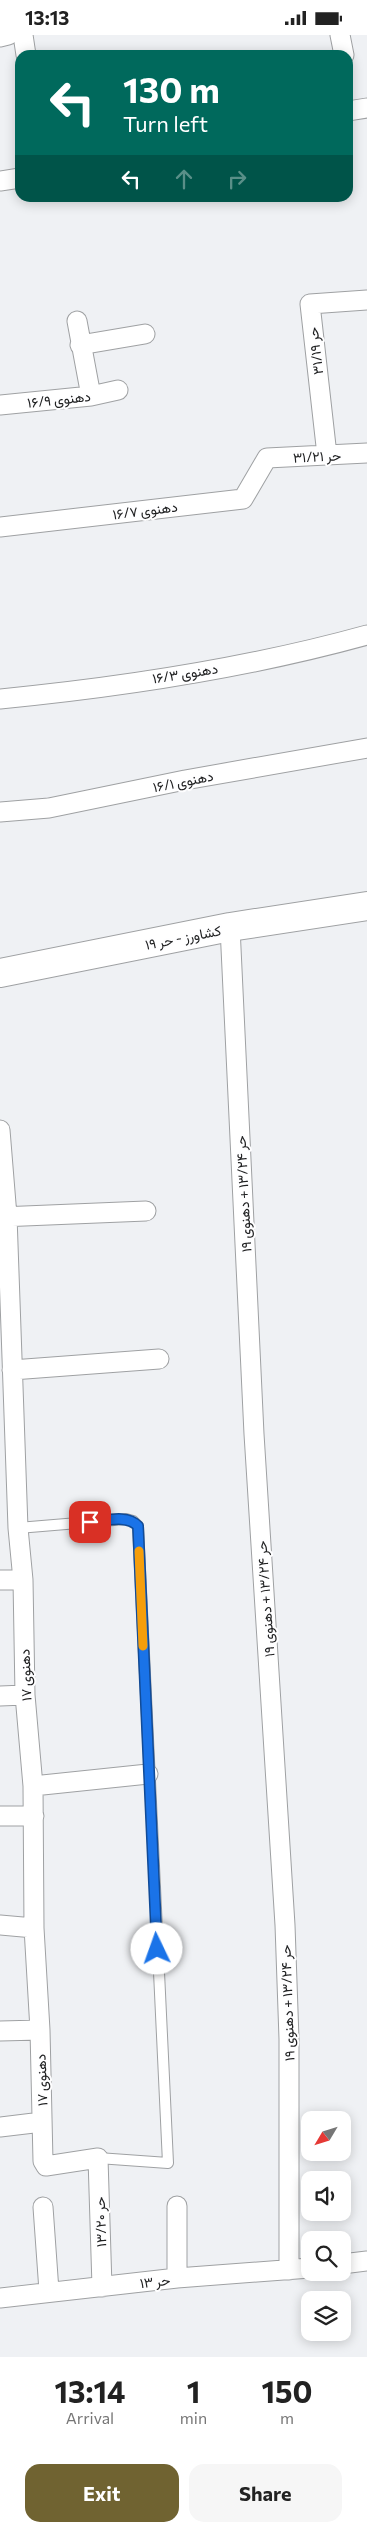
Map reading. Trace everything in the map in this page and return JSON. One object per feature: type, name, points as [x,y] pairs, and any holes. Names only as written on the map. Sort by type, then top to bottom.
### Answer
[{"type":"street","points":[[0,37],[8,35]]},
{"type":"street","points":[[23,35],[25,50]]},
{"type":"street","points":[[340,35],[343,50]]},
{"type":"street","points":[[353,110],[367,108]]},
{"type":"street","points":[[0,181],[15,179]]},
{"type":"street","name":"حر ۳۱/۱۹","points":[[327,455],[310,304],[367,300]]},
{"type":"street","points":[[77,321],[91,396]]},
{"type":"street","points":[[80,345],[145,334]]},
{"type":"street","name":"دهنوی ۱۶/۹","points":[[0,405],[91,396],[118,390]]},
{"type":"street","name":"حر ۳۱/۲۱","points":[[267,458],[367,453]]},
{"type":"street","name":"دهنوی ۱۶/۷","points":[[0,527],[243,499],[267,458]]},
{"type":"street","name":"دهنوی ۱۶/۳","points":[[0,699],[64,693],[292,655],[367,635]]},
{"type":"street","name":"دهنوی ۱۶/۱","points":[[0,812],[49,808],[185,780],[367,748]]},
{"type":"street","name":"کشاورز - حر ۱۹","points":[[0,973],[230,927],[367,906]]},
{"type":"street","name":"حر ۱۳/۲۴ + دهنوی ۱۹","points":[[230,927],[255,1443],[285,1925],[289,2039],[289,2270]]},
{"type":"street","name":"دهنوی ۱۷","points":[[0,1130],[12,1370],[8,1450],[18,1528],[22,1580],[25,1695],[33,1786],[34,1929],[40,2030],[42,2161],[46,2166],[98,2158]]},
{"type":"street","points":[[3,1216],[146,1211]]},
{"type":"street","points":[[12,1370],[160,1359]]},
{"type":"street","points":[[0,1580],[22,1580]]},
{"type":"street","points":[[0,1696],[25,1695]]},
{"type":"street","points":[[33,1786],[148,1774]]},
{"type":"street","points":[[0,1817],[34,1816]]},
{"type":"street","points":[[0,1925],[34,1929]]},
{"type":"street","points":[[0,2031],[40,2030]]},
{"type":"street","points":[[0,2127],[42,2122]]},
{"type":"street","name":"حر ۱۳/۲۰","points":[[98,2158],[102,2287]]},
{"type":"street","points":[[177,2206],[178,2278]]},
{"type":"street","points":[[43,2207],[49,2291]]},
{"type":"street","points":[[351,2263],[367,2261]]},
{"type":"street","name":"حر ۱۳","points":[[0,2298],[178,2278],[301,2269]]},
{"type":"lane","points":[[18,1528],[126,1519],[133,1521],[138,1526],[148,1774],[168,2163],[98,2158]]},
{"type":"slow traffic","points":[[139,1551],[143,1646]]},
{"type":"route","points":[[90,1522],[126,1519],[133,1521],[138,1526],[157,1949]]}]
